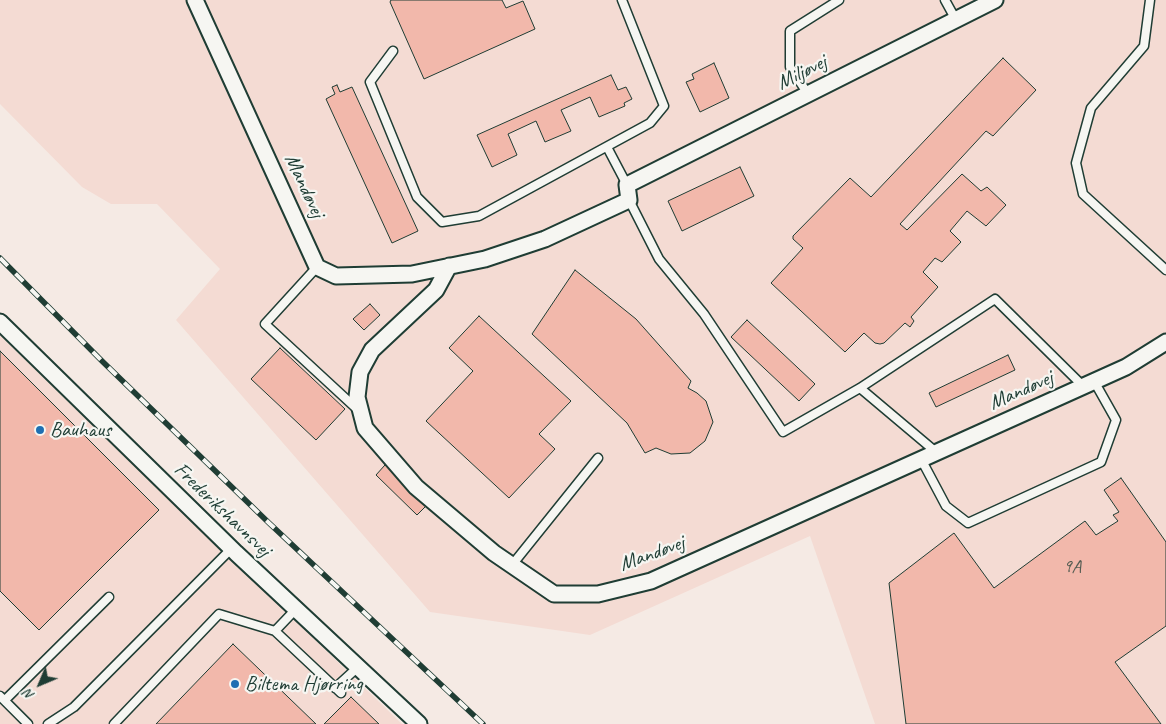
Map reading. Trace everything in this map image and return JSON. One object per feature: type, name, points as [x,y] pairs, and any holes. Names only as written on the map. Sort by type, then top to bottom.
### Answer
[{"type":"street","name":"Mandøvej","points":[[195,0],[317,267]]},
{"type":"street","name":"Miljøvej","points":[[628,192],[808,94],[995,0]]},
{"type":"street","points":[[317,267],[336,276],[412,274],[485,259],[545,239],[628,192]]},
{"type":"street","name":"Mandøvej","points":[[449,266],[436,290],[372,350],[360,372],[357,397],[365,428],[416,487],[494,553],[554,594],[598,594],[651,581],[1126,367],[1166,342]]},
{"type":"street","name":"Frederikshavnsvej","points":[[0,322],[231,549],[419,724]]},
{"type":"lane","points":[[392,51],[370,82],[417,197],[442,222],[479,216],[650,123],[664,106],[622,0]]},
{"type":"lane","points":[[808,94],[790,67],[790,31],[839,0]]},
{"type":"lane","points":[[945,0],[956,20]]},
{"type":"lane","points":[[1150,0],[1144,46],[1091,108],[1076,164],[1083,194],[1166,270]]},
{"type":"lane","points":[[607,147],[659,260],[704,314],[783,432],[860,388],[996,299],[1089,383],[1116,420],[1101,462],[968,522],[946,506],[921,459]]},
{"type":"lane","points":[[317,267],[265,324],[361,413]]},
{"type":"lane","points":[[860,388],[936,452]]},
{"type":"lane","points":[[512,565],[598,458]]},
{"type":"lane","points":[[48,724],[74,707],[231,549]]},
{"type":"lane","points":[[28,724],[2,698],[108,597]]},
{"type":"lane","points":[[275,631],[296,609]]},
{"type":"lane","points":[[114,724],[219,614],[275,631],[338,691],[358,667]]},
{"type":"shaded area","points":[[0,0],[1166,0],[1166,724],[875,724],[810,536],[590,635],[430,612],[176,320],[220,269],[157,204],[111,204],[82,187],[0,104]]},
{"type":"shaded area","points":[[0,335],[402,724],[0,724]]},
{"type":"building","points":[[391,0],[502,0],[506,8],[523,1],[535,29],[424,79],[390,2]]},
{"type":"building","points":[[1003,58],[1036,90],[993,136],[986,131],[900,224],[907,230],[962,174],[981,191],[987,187],[1006,205],[986,226],[967,211],[950,231],[961,242],[942,262],[935,258],[923,272],[938,287],[911,317],[914,321],[910,327],[905,323],[884,343],[880,344],[875,343],[864,333],[845,352],[771,283],[803,248],[793,239],[793,236],[850,178],[871,197]]},
{"type":"building","points":[[714,63],[729,98],[700,112],[686,82],[694,79],[692,74]]},
{"type":"building","points":[[611,75],[618,90],[626,87],[632,99],[624,103],[625,106],[599,117],[590,97],[561,110],[571,131],[545,142],[536,121],[508,134],[517,155],[492,167],[477,135]]},
{"type":"building","points":[[337,85],[340,92],[352,87],[418,231],[392,243],[326,99],[335,94],[332,87]]},
{"type":"building","points":[[740,167],[754,196],[682,231],[668,201]]},
{"type":"building","points":[[575,270],[636,319],[691,381],[688,388],[706,401],[713,422],[705,441],[690,453],[671,454],[656,448],[645,453],[627,423],[532,334]]},
{"type":"building","points":[[370,304],[380,315],[364,330],[353,319]]},
{"type":"building","points":[[479,316],[571,401],[539,434],[555,449],[509,498],[426,421],[473,371],[449,348]]},
{"type":"building","points":[[747,320],[815,384],[799,401],[731,337]]},
{"type":"building","points":[[280,348],[345,409],[316,440],[251,379]]},
{"type":"building","name":"Bauhaus","points":[[0,351],[159,510],[39,630],[0,591]]},
{"type":"building","points":[[1008,355],[1015,370],[936,407],[929,393]]},
{"type":"building","points":[[385,465],[427,505],[417,515],[376,475]]},
{"type":"building","points":[[1121,478],[1166,542],[1166,626],[1115,662],[1161,724],[906,724],[889,583],[954,533],[994,588],[1085,521],[1096,535],[1118,521],[1113,515],[1119,512],[1104,490]]},
{"type":"building","name":"Biltema Hjørring","points":[[233,644],[316,724],[156,724]]},
{"type":"building","name":"Biltema Hjørring","points":[[351,697],[379,724],[324,724]]},
{"type":"railway","points":[[0,258],[103,362],[269,523],[483,724]]},
{"type":"place","name":"Bauhaus","points":[[40,430]]},
{"type":"place","name":"Biltema Hjørring","points":[[235,684]]}]
